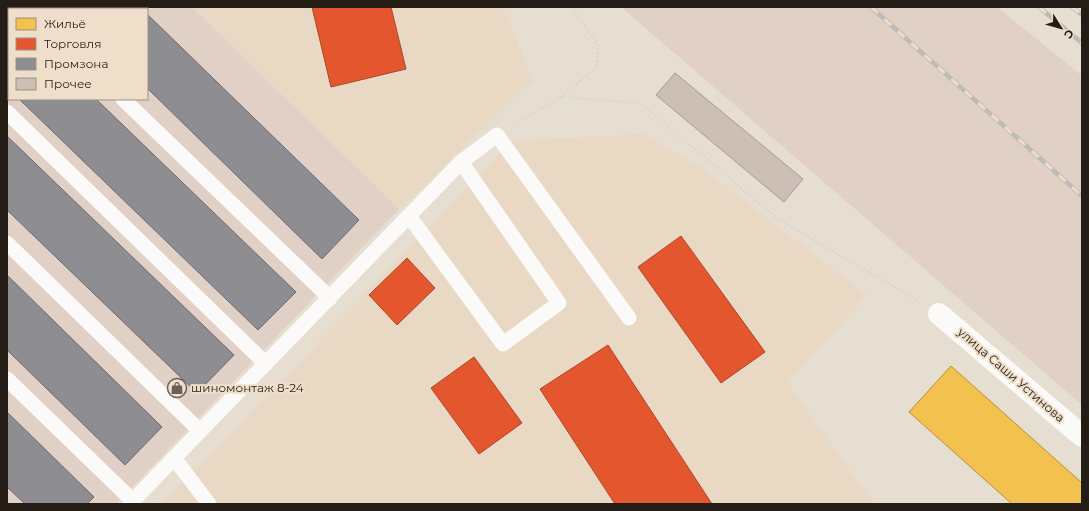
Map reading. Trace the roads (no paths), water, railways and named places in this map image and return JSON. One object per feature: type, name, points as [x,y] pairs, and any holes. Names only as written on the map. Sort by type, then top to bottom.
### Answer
[{"type":"street","name":"улица Саши Устинова","points":[[939,314],[1082,436]]},
{"type":"lane","points":[[124,100],[330,298]]},
{"type":"lane","points":[[7,112],[266,364]]},
{"type":"lane","points":[[7,379],[131,502],[461,162],[497,135],[629,318]]},
{"type":"lane","points":[[409,216],[503,344],[559,303],[461,162]]},
{"type":"lane","points":[[7,243],[200,431]]},
{"type":"lane","points":[[174,458],[209,504]]},
{"type":"railway","points":[[871,7],[1082,196]]},
{"type":"railway","points":[[1039,7],[1082,43]]},
{"type":"railway","points":[[1072,7],[1082,15]]},
{"type":"place","name":"шиномонтаж 8-24","points":[[177,388]]}]
